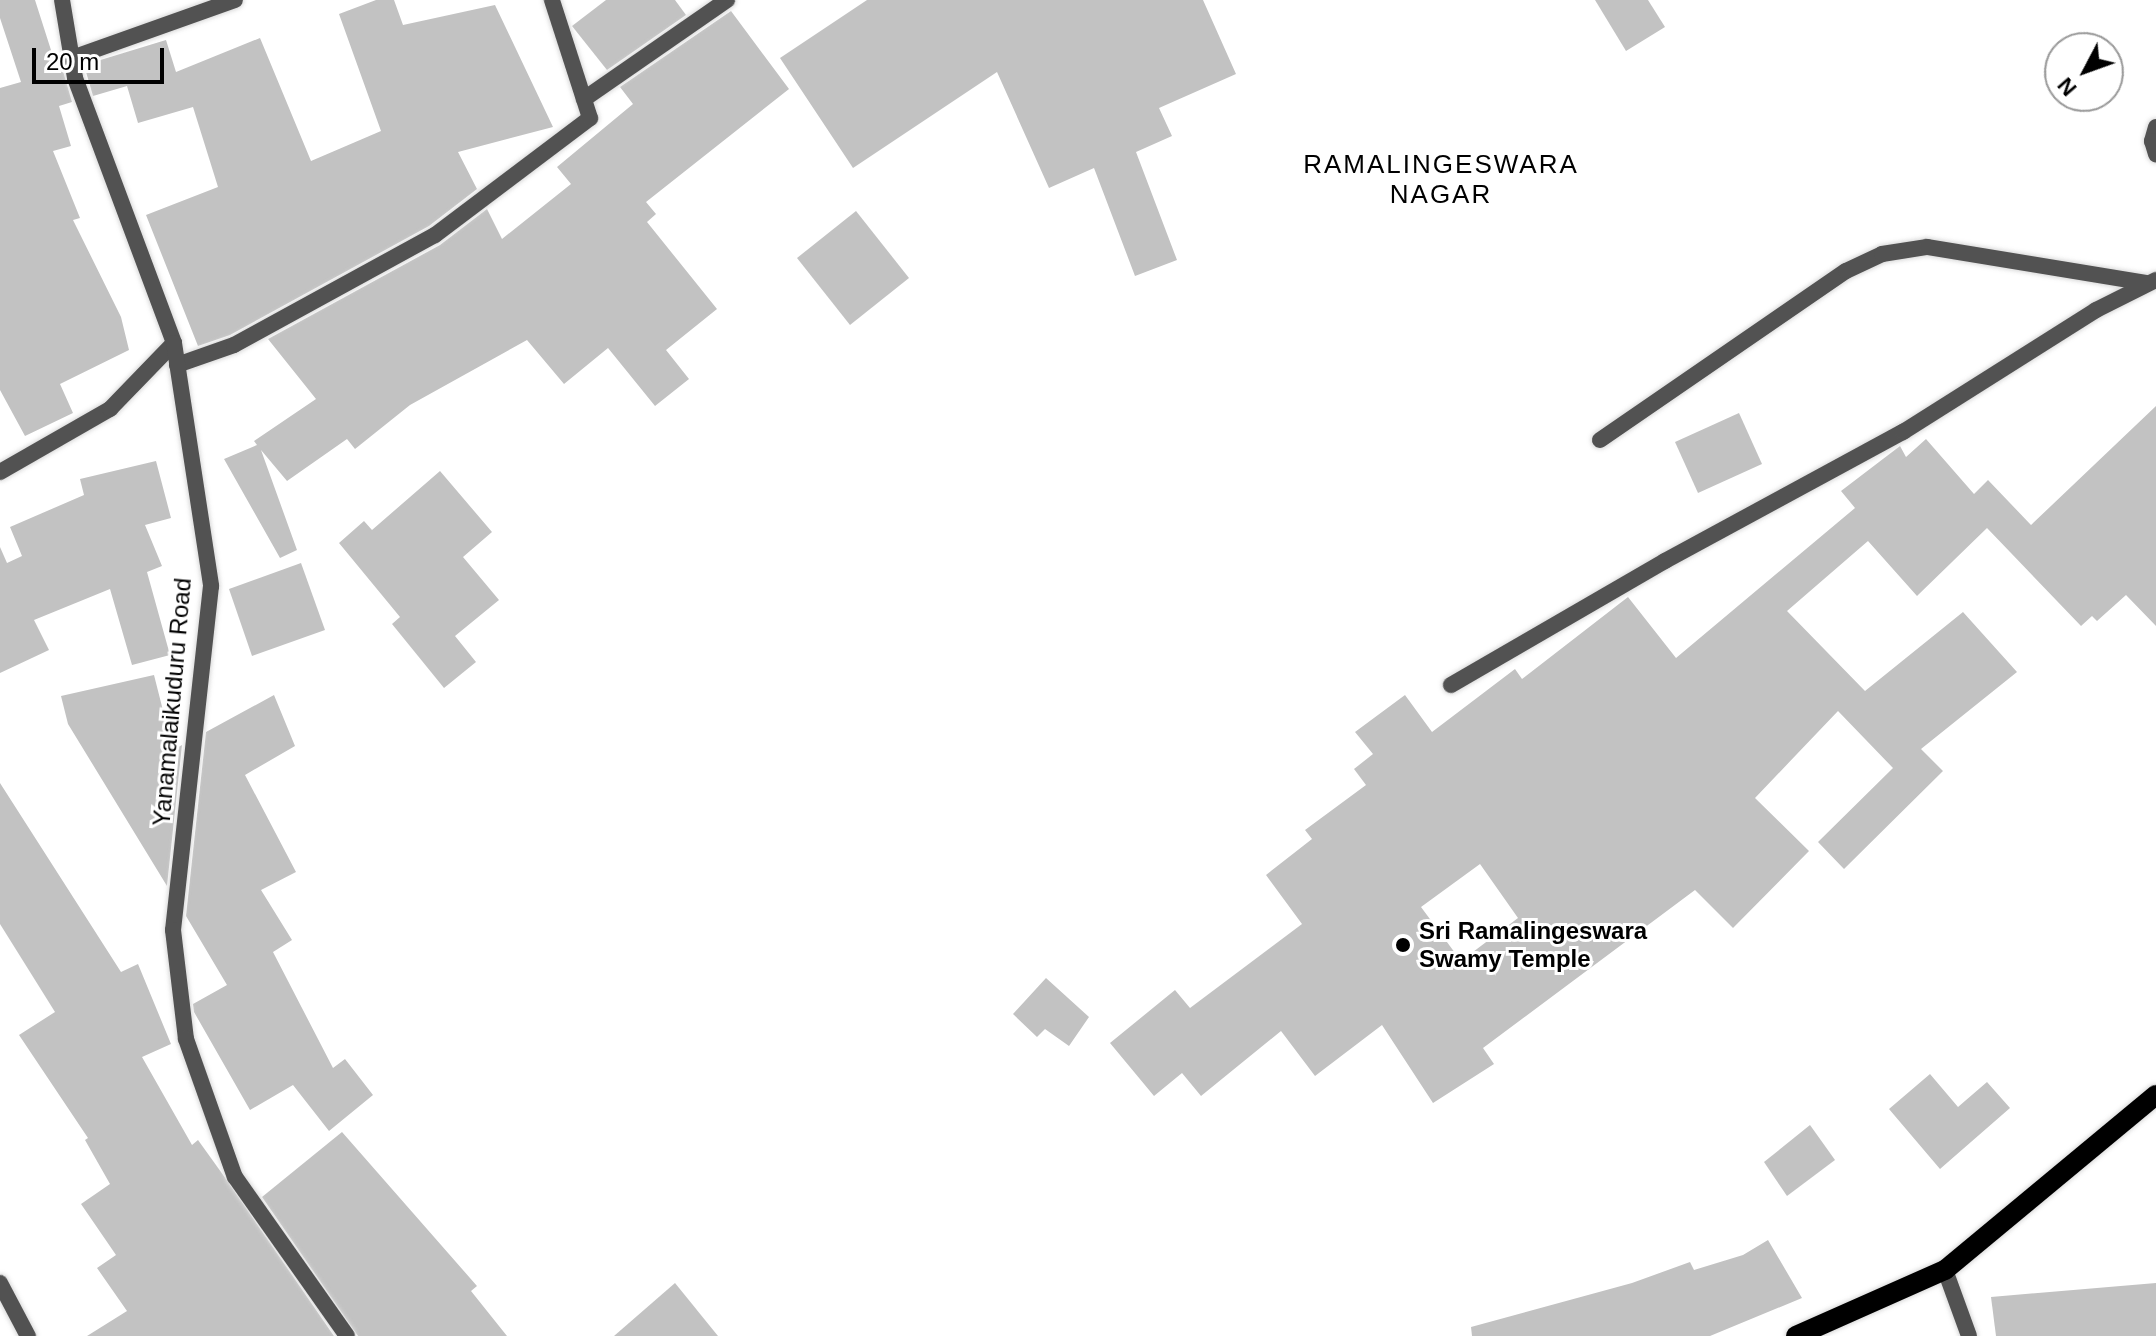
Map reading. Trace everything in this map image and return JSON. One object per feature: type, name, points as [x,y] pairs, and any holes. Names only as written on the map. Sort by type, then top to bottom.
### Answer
[{"type":"main road","points":[[1796,1336],[1945,1270],[2156,1095]]},
{"type":"street","name":"Yanamalaikuduru Road","points":[[62,0],[72,58],[174,343],[211,586],[173,930],[186,1039],[235,1177],[347,1336]]},
{"type":"street","points":[[72,58],[235,0]]},
{"type":"street","points":[[177,365],[234,345],[435,235],[590,118],[552,0]]},
{"type":"street","points":[[584,99],[727,0]]},
{"type":"street","points":[[2156,127],[2152,141],[2156,154]]},
{"type":"street","points":[[1600,440],[1846,271],[1882,254],[1927,247],[2152,282]]},
{"type":"street","points":[[1451,685],[1665,561],[1903,432],[2152,282]]},
{"type":"street","points":[[0,472],[110,409],[174,343]]},
{"type":"street","points":[[1945,1270],[1969,1336]]},
{"type":"street","points":[[0,1283],[28,1336]]},
{"type":"building","points":[[0,0],[35,0],[58,72],[63,71],[72,102],[59,106],[71,146],[53,151],[80,218],[73,220],[121,317],[129,350],[60,384],[73,413],[25,436],[0,390],[0,88],[21,82],[0,18]]},
{"type":"building","points":[[376,0],[394,0],[403,25],[495,5],[553,127],[458,152],[477,189],[429,226],[230,335],[198,346],[146,215],[218,187],[193,107],[138,123],[127,86],[93,96],[84,65],[166,40],[176,72],[260,38],[311,161],[381,131],[339,14]]},
{"type":"building","points":[[606,0],[675,0],[686,15],[607,70],[572,26]]},
{"type":"building","points":[[867,0],[1203,0],[1236,74],[1159,108],[1172,136],[1136,152],[1177,260],[1135,276],[1094,168],[1049,188],[997,72],[853,168],[780,58]]},
{"type":"building","points":[[1595,0],[1648,0],[1665,27],[1626,51]]},
{"type":"building","points":[[731,11],[789,89],[646,202],[656,214],[647,222],[717,309],[666,350],[689,379],[655,406],[608,348],[564,384],[527,340],[410,405],[355,449],[347,439],[287,481],[261,450],[297,550],[280,558],[224,459],[257,445],[254,441],[316,399],[268,339],[440,245],[487,209],[502,239],[571,184],[557,167],[633,104],[620,87]]},
{"type":"building","points":[[856,211],[909,278],[850,325],[797,258]]},
{"type":"building","points":[[2156,406],[2156,626],[2126,595],[2097,621],[2092,616],[2081,626],[1987,528],[1917,596],[1868,541],[1787,611],[1865,691],[1963,612],[2017,672],[1921,749],[1943,771],[1844,869],[1818,842],[1893,768],[1838,711],[1755,798],[1809,851],[1733,928],[1695,890],[1483,1048],[1494,1064],[1433,1103],[1382,1025],[1315,1076],[1281,1031],[1201,1096],[1182,1073],[1154,1096],[1110,1043],[1175,990],[1190,1008],[1302,924],[1266,875],[1312,839],[1305,830],[1366,785],[1354,769],[1373,754],[1355,732],[1405,695],[1432,732],[1515,669],[1522,679],[1628,597],[1676,658],[1855,508],[1841,491],[1900,446],[1906,457],[1926,439],[1974,494],[1988,480],[2031,525]],"holes":[[[1480,864],[1518,918],[1461,961],[1421,907]]]},
{"type":"building","points":[[1739,413],[1762,464],[1698,493],[1675,442]]},
{"type":"building","points":[[156,461],[171,518],[145,525],[162,566],[147,572],[170,655],[132,665],[110,589],[34,620],[49,650],[0,673],[0,547],[7,563],[22,556],[10,527],[84,495],[80,479]]},
{"type":"building","points":[[440,471],[492,532],[463,557],[499,600],[455,636],[476,662],[444,688],[392,624],[400,617],[339,543],[364,521],[372,530]]},
{"type":"building","points":[[301,563],[325,630],[252,656],[229,589]]},
{"type":"building","points":[[154,675],[173,750],[182,745],[167,886],[68,724],[61,696]]},
{"type":"building","points":[[274,695],[295,746],[245,775],[296,872],[261,890],[292,940],[273,952],[333,1068],[345,1059],[373,1095],[329,1131],[293,1085],[250,1110],[194,1012],[193,1004],[227,985],[186,916],[206,732]]},
{"type":"building","points":[[0,783],[121,972],[138,964],[171,1044],[142,1057],[192,1145],[198,1140],[334,1336],[87,1336],[127,1311],[97,1268],[116,1255],[81,1204],[110,1184],[85,1140],[88,1138],[19,1035],[55,1012],[0,924]]},
{"type":"building","points":[[1046,978],[1089,1017],[1069,1046],[1045,1029],[1037,1037],[1013,1014]]},
{"type":"building","points":[[1930,1074],[1958,1107],[1987,1082],[2010,1108],[1940,1169],[1889,1109]]},
{"type":"building","points":[[1810,1125],[1835,1160],[1787,1196],[1764,1162]]},
{"type":"building","points":[[342,1132],[477,1286],[471,1291],[507,1336],[358,1336],[262,1197]]},
{"type":"building","points":[[1768,1240],[1802,1298],[1710,1336],[1472,1336],[1471,1327],[1632,1283],[1690,1262],[1694,1270],[1743,1255]]},
{"type":"building","points":[[675,1283],[718,1336],[614,1336]]},
{"type":"building","points":[[2156,1283],[2156,1336],[1996,1336],[1991,1297]]},
{"type":"place","name":"Sri Ramalingeswara Swamy Temple","points":[[1403,945]]},
{"type":"district","name":"RAMALINGESWARA NAGAR","points":[[1441,180]]}]
